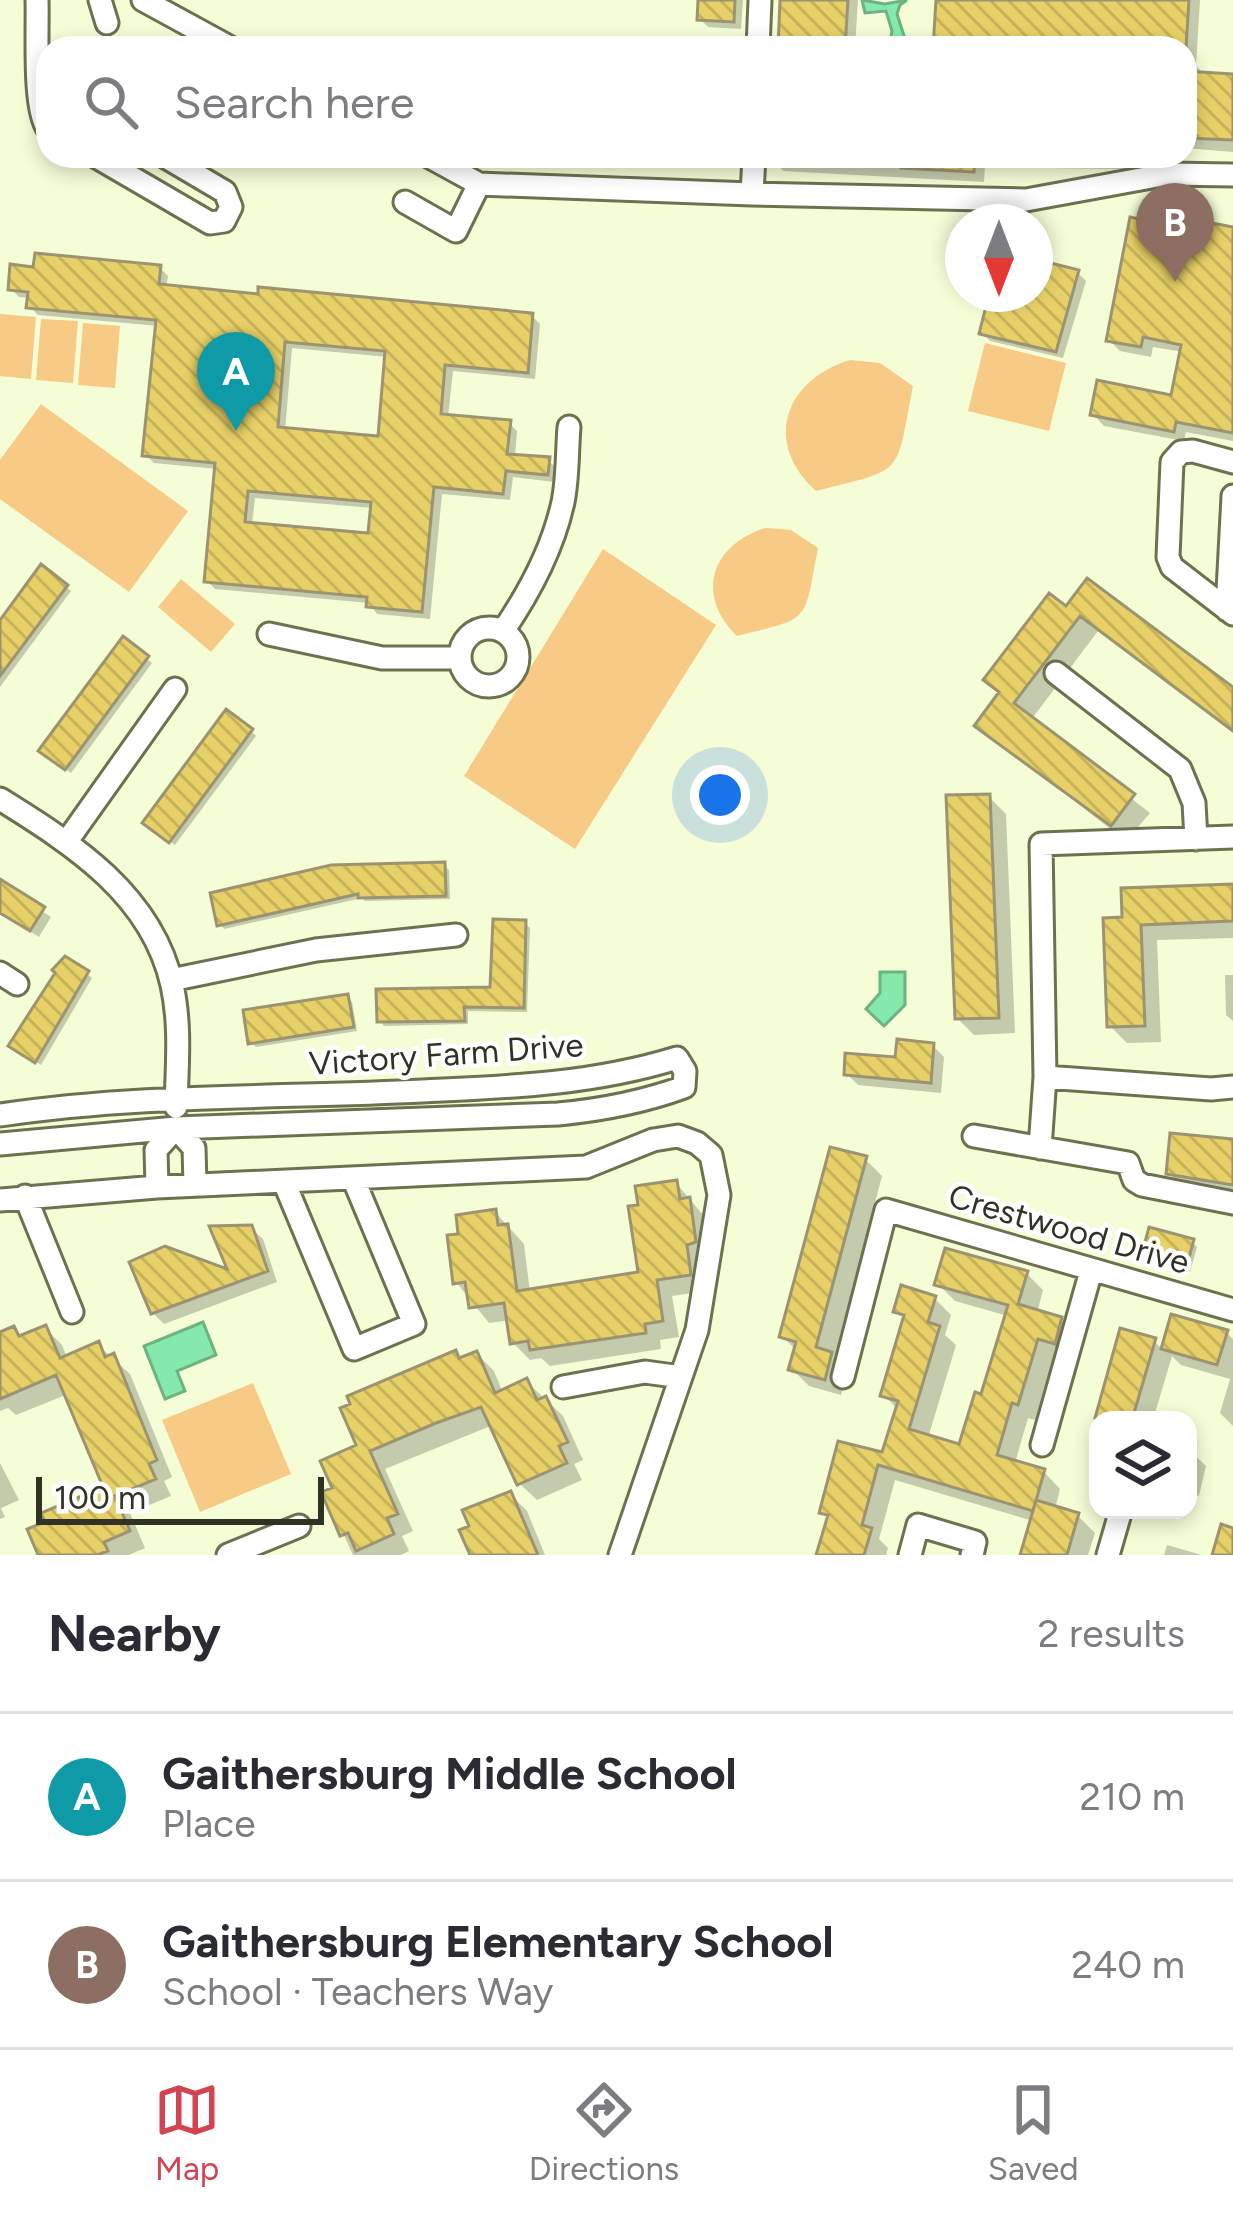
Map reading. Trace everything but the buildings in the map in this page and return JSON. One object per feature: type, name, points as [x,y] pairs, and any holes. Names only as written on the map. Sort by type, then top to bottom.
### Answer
[{"type":"street","points":[[37,0],[40,36]]},
{"type":"street","points":[[100,0],[107,23]]},
{"type":"street","points":[[143,0],[209,36]]},
{"type":"street","points":[[758,36],[760,0]]},
{"type":"street","points":[[115,168],[210,224],[224,221],[231,207],[225,192],[184,168]]},
{"type":"street","points":[[450,168],[479,184],[1026,200],[1168,174],[1233,175]]},
{"type":"street","points":[[752,194],[753,168]]},
{"type":"street","points":[[404,202],[456,231],[479,184]]},
{"type":"street","points":[[503,631],[528,591],[554,533],[563,500],[569,427]]},
{"type":"street","points":[[1230,612],[1172,567],[1168,533],[1172,463],[1181,452],[1233,462]]},
{"type":"street","points":[[1230,612],[1232,496]]},
{"type":"street","points":[[480,629],[503,631],[519,653],[518,665],[505,682],[477,684],[462,669],[459,658],[470,635],[480,629]]},
{"type":"street","points":[[268,634],[382,658],[459,658]]},
{"type":"street","points":[[1056,673],[1180,769],[1194,803],[1196,839]]},
{"type":"street","points":[[67,841],[175,689]]},
{"type":"street","points":[[0,799],[67,841],[112,879],[148,925],[172,980],[178,1036],[176,1128],[157,1150],[157,1187]]},
{"type":"street","points":[[1040,1148],[1045,1077],[1041,844],[1233,838]]},
{"type":"street","points":[[172,980],[316,950],[456,935]]},
{"type":"street","name":"Victory Farm Drive","points":[[0,1115],[176,1097],[282,1098],[556,1085],[627,1074],[677,1058],[686,1079],[684,1087],[663,1095],[595,1111],[176,1128],[0,1144]]},
{"type":"street","points":[[1045,1077],[1182,1088],[1233,1087]]},
{"type":"street","points":[[556,1085],[558,1114]]},
{"type":"street","points":[[176,1128],[194,1148],[195,1185]]},
{"type":"street","points":[[0,1200],[157,1187],[586,1167],[652,1140],[678,1136],[697,1143],[712,1155],[719,1195],[697,1330],[620,1555]]},
{"type":"street","points":[[974,1136],[1129,1163],[1134,1180],[1142,1185],[1233,1203]]},
{"type":"street","points":[[284,1182],[354,1348],[414,1324],[352,1178]]},
{"type":"street","points":[[25,1196],[72,1312]]},
{"type":"street","name":"Crestwood Drive","points":[[843,1377],[886,1210],[1233,1310]]},
{"type":"street","points":[[1042,1445],[1091,1271]]},
{"type":"street","points":[[563,1387],[645,1372],[681,1377]]},
{"type":"street","points":[[1108,1555],[1118,1519]]},
{"type":"street","points":[[910,1555],[918,1525],[976,1542],[972,1555]]},
{"type":"street","points":[[228,1555],[299,1526]]},
{"type":"shaded area","points":[[862,0],[885,4],[907,0],[897,14],[904,36],[891,36],[886,11],[865,13]]},
{"type":"shaded area","points":[[0,314],[36,317],[31,379],[0,376]]},
{"type":"shaded area","points":[[41,319],[78,321],[73,383],[36,380]]},
{"type":"shaded area","points":[[83,323],[120,326],[115,388],[78,385]]},
{"type":"shaded area","points":[[985,343],[1066,363],[1049,431],[968,411]]},
{"type":"shaded area","points":[[850,360],[880,363],[913,386],[903,438],[892,464],[882,472],[816,491],[789,453],[788,415],[810,382]]},
{"type":"shaded area","points":[[41,404],[188,511],[129,592],[0,499],[0,460]]},
{"type":"shaded area","points":[[766,528],[791,530],[818,548],[810,591],[792,620],[737,636],[716,604],[715,573],[733,546]]},
{"type":"shaded area","points":[[603,549],[716,625],[575,849],[464,776]]},
{"type":"shaded area","points":[[181,579],[235,624],[211,652],[158,607]]},
{"type":"shaded area","points":[[880,972],[905,972],[905,1005],[884,1026],[866,1009],[880,993]]},
{"type":"shaded area","points":[[203,1322],[216,1355],[177,1371],[185,1391],[165,1399],[144,1346]]},
{"type":"shaded area","points":[[253,1383],[291,1474],[200,1512],[162,1420]]},
{"type":"place","name":"Gaithersburg Elementary School","points":[[1175,282]]},
{"type":"place","name":"Gaithersburg Middle School","points":[[236,431]]}]
